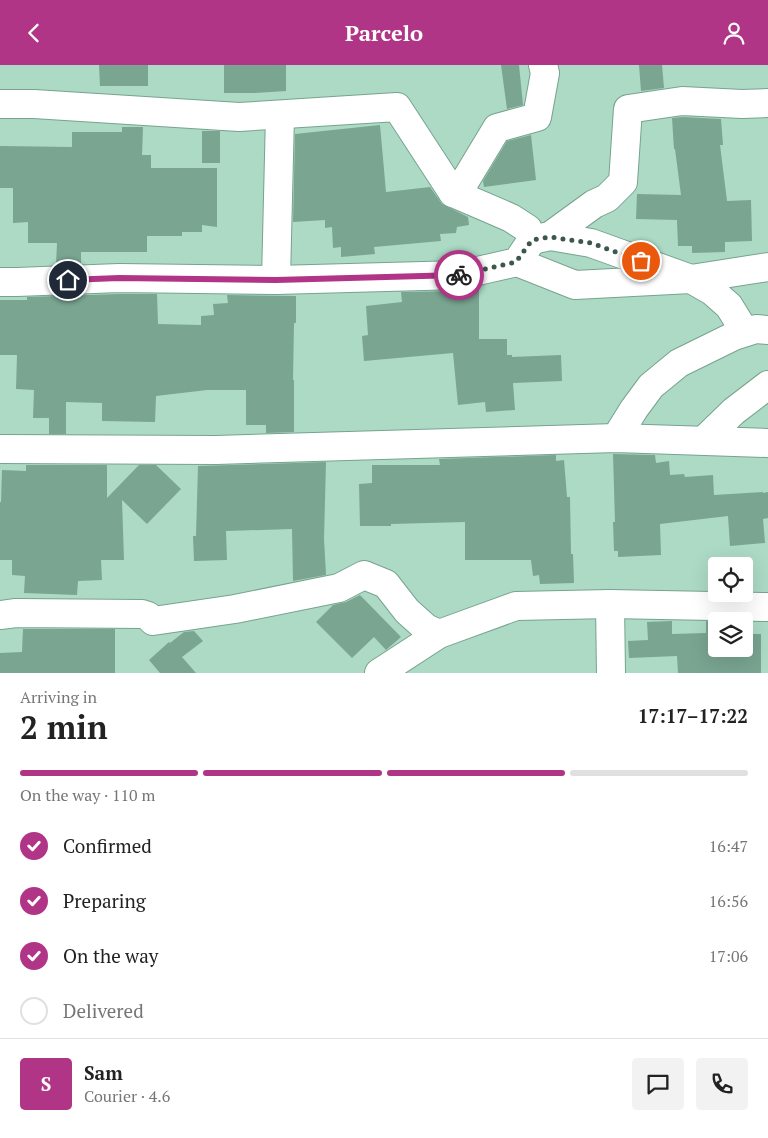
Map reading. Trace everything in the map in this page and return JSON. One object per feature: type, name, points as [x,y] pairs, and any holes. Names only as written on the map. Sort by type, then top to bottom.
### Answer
[{"type":"street","points":[[453,193],[465,181],[497,128],[537,117],[545,73],[543,65]]},
{"type":"street","points":[[0,282],[17,283],[119,278],[276,280],[460,275],[516,262],[541,238],[594,204],[607,198],[623,182],[628,109],[682,101],[768,103]]},
{"type":"street","points":[[0,104],[34,104],[239,117],[397,107],[453,193],[512,218],[541,238],[591,243],[691,279],[712,291],[757,331]]},
{"type":"street","points":[[276,280],[280,115]]},
{"type":"street","points":[[516,262],[574,285],[691,279],[768,267]]},
{"type":"street","points":[[616,438],[651,386],[679,363],[734,336],[757,331]]},
{"type":"street","points":[[704,441],[734,411],[768,385]]},
{"type":"street","points":[[0,449],[216,451],[616,438],[768,443]]},
{"type":"street","points":[[0,615],[16,613],[142,614],[148,616],[153,621],[236,609],[339,588],[364,575],[386,584],[407,611],[426,628],[440,634]]},
{"type":"street","points":[[610,604],[612,673]]},
{"type":"street","points":[[379,673],[440,634],[516,606],[610,604],[768,607]]},
{"type":"building","points":[[99,65],[148,65],[148,86],[100,86]]},
{"type":"building","points":[[224,65],[286,65],[286,91],[224,93]]},
{"type":"building","points":[[501,65],[519,65],[523,105],[507,109]]},
{"type":"building","points":[[639,65],[662,65],[664,88],[641,91]]},
{"type":"building","points":[[672,118],[721,119],[723,145],[720,145],[727,201],[751,200],[752,241],[725,242],[725,252],[692,253],[692,246],[678,246],[677,220],[636,219],[637,194],[681,195],[674,149]]},
{"type":"building","points":[[380,125],[386,192],[430,187],[442,204],[468,217],[469,225],[457,227],[456,233],[440,234],[441,241],[374,247],[375,254],[341,257],[341,247],[333,248],[332,227],[325,228],[325,220],[293,222],[295,134]]},
{"type":"building","points":[[122,127],[143,127],[142,155],[151,155],[151,168],[217,168],[217,227],[202,225],[202,232],[182,232],[182,236],[147,236],[147,252],[81,252],[81,264],[56,265],[57,243],[28,243],[28,222],[13,223],[13,188],[0,188],[0,146],[72,147],[72,132],[122,132]]},
{"type":"building","points":[[202,131],[220,131],[220,163],[202,163]]},
{"type":"building","points":[[531,135],[536,180],[484,187],[483,181],[507,141]]},
{"type":"building","points":[[479,287],[479,339],[507,339],[507,355],[512,355],[512,357],[561,355],[562,381],[513,383],[515,410],[486,412],[485,402],[458,405],[453,353],[364,361],[362,336],[368,335],[366,306],[402,302],[401,292],[460,291]]},
{"type":"building","points":[[157,294],[158,324],[201,325],[201,316],[214,315],[213,304],[228,303],[227,295],[296,296],[293,380],[294,432],[266,433],[266,425],[246,425],[246,390],[207,390],[156,396],[155,422],[102,421],[102,403],[66,402],[66,434],[49,434],[49,418],[33,418],[34,390],[16,389],[17,355],[0,355],[0,300],[27,300],[27,297]]},
{"type":"building","points":[[613,454],[655,455],[656,463],[669,461],[670,475],[684,474],[685,477],[713,475],[714,495],[768,492],[768,518],[763,519],[765,543],[730,546],[728,516],[660,524],[661,555],[618,557],[618,551],[614,551]]},
{"type":"building","points":[[556,455],[556,461],[564,460],[567,497],[570,497],[571,554],[573,554],[574,583],[540,584],[539,575],[533,576],[531,560],[465,560],[465,522],[360,526],[359,484],[372,483],[372,465],[440,465],[439,459]]},
{"type":"building","points":[[326,462],[324,539],[326,575],[293,581],[292,529],[226,531],[227,560],[194,561],[193,536],[196,536],[198,466]]},
{"type":"building","points":[[26,465],[107,465],[107,498],[139,465],[156,465],[181,489],[147,524],[122,500],[124,560],[101,560],[102,580],[78,581],[77,595],[24,593],[25,576],[12,575],[12,560],[0,560],[0,502],[2,470],[26,471]]},
{"type":"building","points":[[360,595],[401,637],[386,650],[374,637],[352,658],[316,622],[333,605],[346,602]]},
{"type":"building","points":[[672,621],[672,634],[706,633],[706,621],[708,621],[708,657],[753,657],[753,634],[761,634],[761,673],[678,673],[677,656],[629,658],[628,641],[648,640],[647,622]]},
{"type":"building","points":[[23,629],[115,629],[115,673],[0,673],[0,653],[22,652]]},
{"type":"building","points":[[194,631],[203,641],[182,657],[196,673],[160,673],[149,660],[169,642],[184,632]]},
{"type":"way so far","points":[[459,275],[516,262],[532,240],[550,237],[591,243],[641,261]]},
{"type":"route","points":[[68,280],[119,278],[276,280],[459,275]]}]
